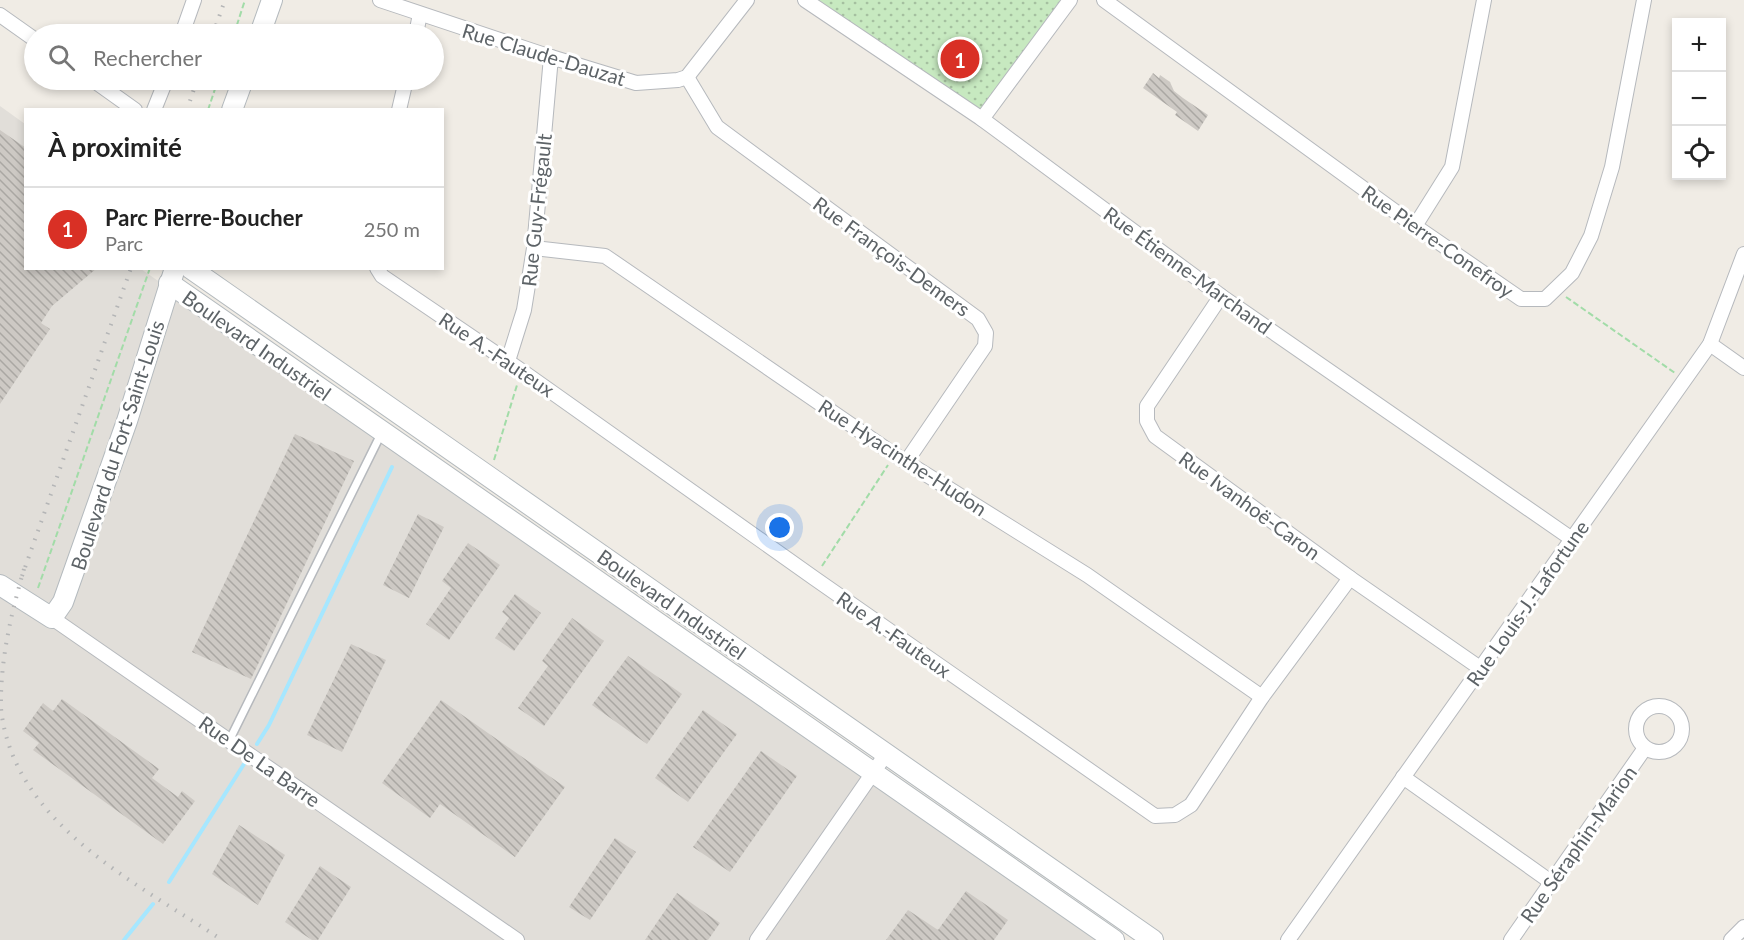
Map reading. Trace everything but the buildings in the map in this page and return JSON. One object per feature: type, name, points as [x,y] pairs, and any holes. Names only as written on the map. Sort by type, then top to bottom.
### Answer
[{"type":"street","points":[[186,24],[194,0]]},
{"type":"street","points":[[264,24],[272,0]]},
{"type":"street","name":"Rue Claude-Dauzat","points":[[380,0],[636,83],[678,80],[687,77]]},
{"type":"street","points":[[687,77],[747,0]]},
{"type":"street","name":"Rue Étienne-Marchand","points":[[805,0],[982,119],[1221,296],[1572,539]]},
{"type":"street","points":[[982,119],[1070,0]]},
{"type":"street","name":"Rue Pierre-Conefroy","points":[[1104,0],[1415,226],[1521,299],[1545,299],[1572,273],[1591,236],[1612,167],[1644,0]]},
{"type":"street","points":[[1415,226],[1452,167],[1484,0]]},
{"type":"street","points":[[418,24],[420,14]]},
{"type":"street","points":[[0,15],[24,32]]},
{"type":"street","name":"Rue Guy-Frégault","points":[[508,361],[524,310],[534,248],[551,57]]},
{"type":"street","name":"Rue François-Demers","points":[[687,77],[717,127],[978,319],[986,333],[985,346],[900,459]]},
{"type":"street","points":[[107,90],[132,108]]},
{"type":"street","points":[[155,108],[162,90]]},
{"type":"street","points":[[233,108],[239,90]]},
{"type":"street","points":[[399,108],[404,90]]},
{"type":"street","name":"Rue Hyacinthe-Hudon","points":[[534,248],[605,256],[900,459],[1087,575],[1262,697]]},
{"type":"street","name":"Rue Louis-J.-Lafortune","points":[[1288,940],[1710,344],[1744,254]]},
{"type":"street","name":"Boulevard Industriel","points":[[193,270],[1153,940]]},
{"type":"street","name":"Rue A.-Fauteux","points":[[378,270],[382,276],[508,361],[1155,816],[1175,815],[1191,805],[1262,697],[1350,578]]},
{"type":"street","name":"Boulevard Industriel","points":[[172,276],[386,434],[1114,940]]},
{"type":"street","name":"Boulevard du Fort-Saint-Louis","points":[[52,618],[67,594],[94,518],[172,276]]},
{"type":"street","name":"Rue Ivanhoë-Caron","points":[[1221,296],[1148,406],[1147,421],[1155,436],[1350,578],[1480,668]]},
{"type":"street","points":[[1710,344],[1744,368]]},
{"type":"street","points":[[386,434],[402,417]]},
{"type":"street","points":[[436,469],[450,450]]},
{"type":"street","points":[[539,541],[553,521]]},
{"type":"street","name":"Rue De La Barre","points":[[0,585],[52,618],[518,940]]},
{"type":"street","points":[[646,615],[661,597]]},
{"type":"street","points":[[719,666],[732,646]]},
{"type":"street","points":[[763,696],[778,678]]},
{"type":"street","name":"Rue Séraphin-Marion","points":[[1511,940],[1645,748]]},
{"type":"street","points":[[757,940],[886,754]]},
{"type":"street","points":[[1403,777],[1551,882]]},
{"type":"street","points":[[1731,940],[1744,927]]},
{"type":"lane","points":[[230,740],[386,434]]},
{"type":"path","points":[[237,24],[245,0]]},
{"type":"path","points":[[209,108],[215,90]]},
{"type":"path","name":"Boulevard du Fort-Saint-Louis","points":[[27,602],[38,587],[149,270]]},
{"type":"path","points":[[1555,289],[1685,380]]},
{"type":"path","points":[[488,477],[522,371]]},
{"type":"path","points":[[814,578],[900,459]]},
{"type":"shaded area","points":[[0,106],[24,123],[24,270],[142,270],[1104,940],[0,940]]},
{"type":"green space","points":[[805,0],[1070,0],[982,119]]},
{"type":"waterway","points":[[257,744],[269,725],[392,467]]},
{"type":"waterway","points":[[169,882],[244,764]]},
{"type":"waterway","points":[[124,940],[153,904]]},
{"type":"railway","points":[[217,24],[225,0]]},
{"type":"railway","points":[[188,108],[194,90]]},
{"type":"railway","points":[[22,576],[130,270]]},
{"type":"railway","points":[[24,569],[7,638],[2,673],[1,708],[10,749],[28,785],[53,817],[84,846],[153,896],[222,940]]},
{"type":"place","name":"Parc Pierre-Boucher","points":[[960,59]]}]
